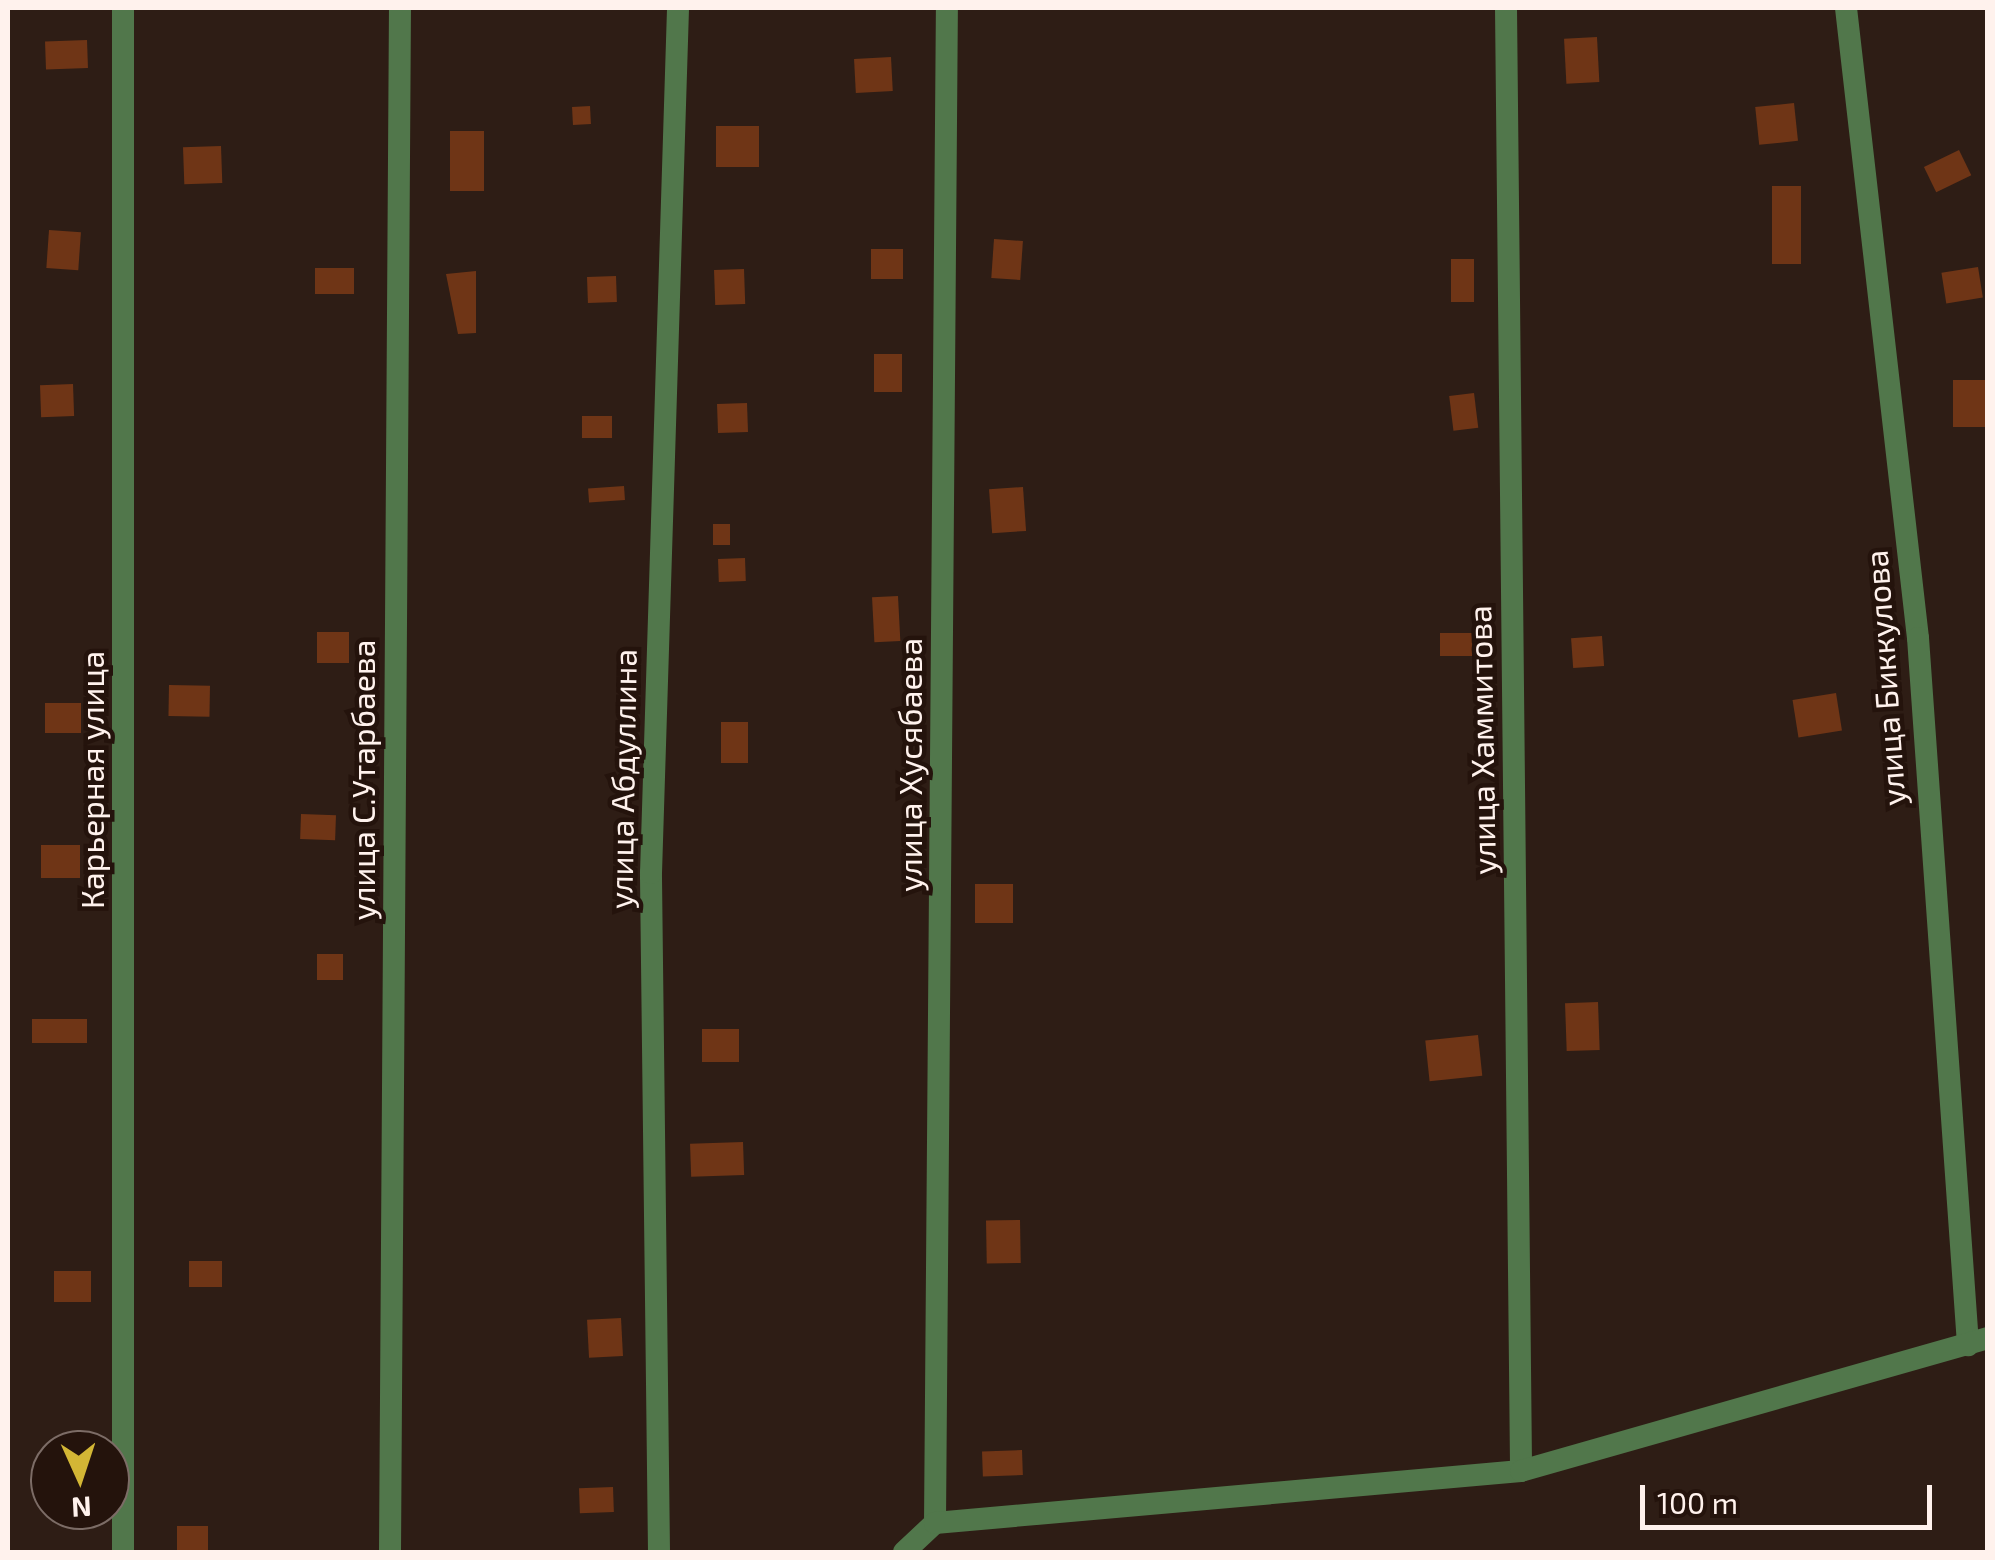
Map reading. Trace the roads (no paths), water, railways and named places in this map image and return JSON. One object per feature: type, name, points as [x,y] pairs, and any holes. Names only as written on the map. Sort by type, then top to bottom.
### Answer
[{"type":"street","name":"Карьерная улица","points":[[123,8],[123,1552]]},
{"type":"street","name":"улица С.Утарбаева","points":[[390,1552],[400,8]]},
{"type":"street","name":"улица Абдуллина","points":[[659,1552],[650,872],[678,8]]},
{"type":"street","name":"улица Хусябаева","points":[[935,1523],[947,8]]},
{"type":"street","name":"улица Хаммитова","points":[[1506,8],[1521,1471]]},
{"type":"street","name":"улица Биккулова","points":[[1846,8],[1918,638],[1978,1341]]},
{"type":"street","points":[[904,1552],[935,1523],[1521,1471],[1978,1341]]}]
